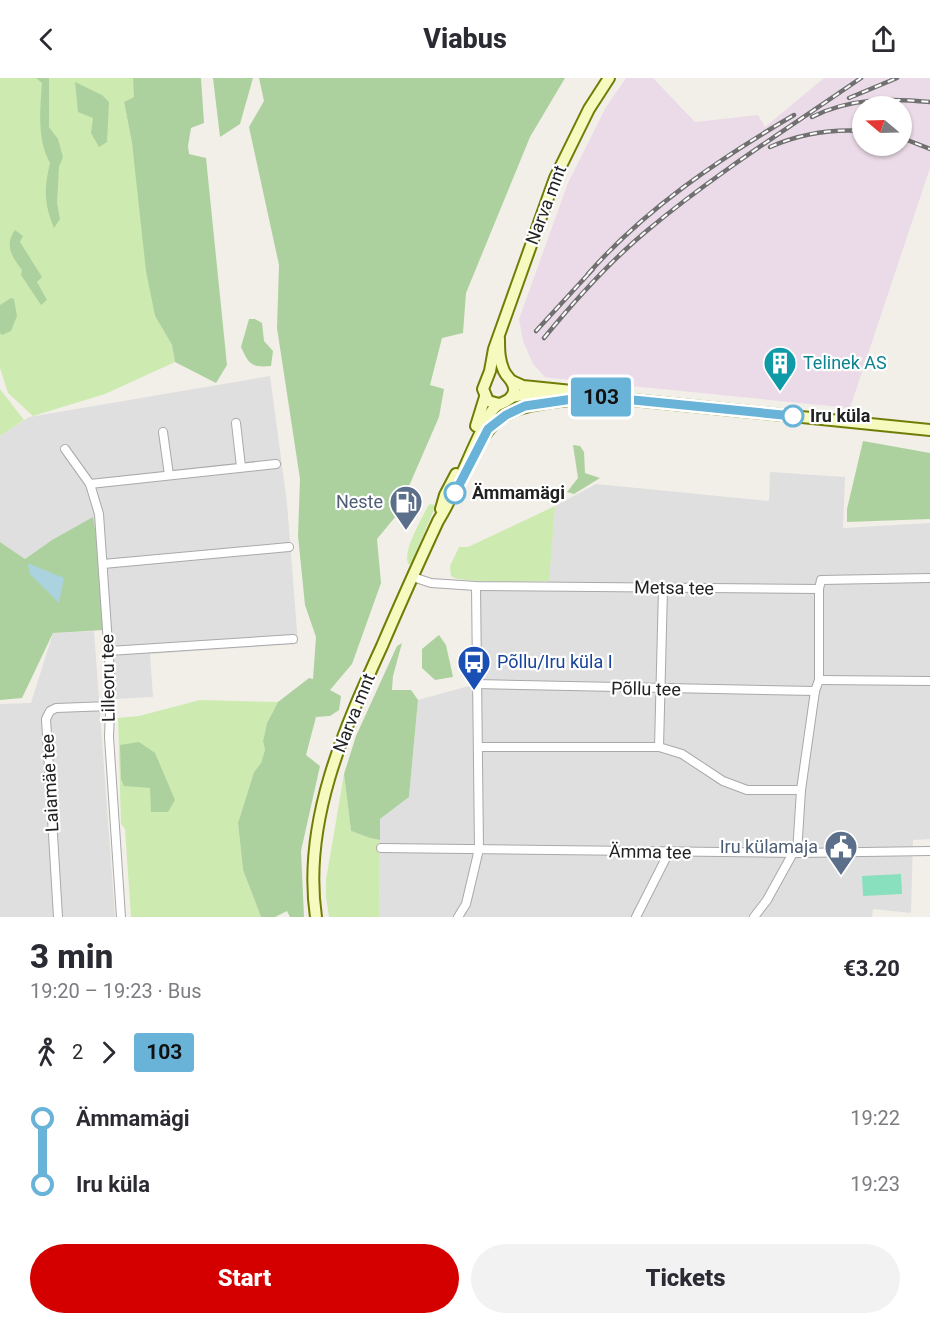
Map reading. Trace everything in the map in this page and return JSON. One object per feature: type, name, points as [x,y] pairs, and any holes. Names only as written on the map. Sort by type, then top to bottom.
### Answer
[{"type":"main road","name":"Narva mnt","points":[[438,521],[445,495],[478,422],[485,397],[483,385],[488,377],[494,349],[555,178],[589,109],[609,78]]},
{"type":"main road","name":"Narva mnt","points":[[316,917],[313,890],[315,843],[334,764],[355,705],[438,521],[465,471],[487,418],[499,404],[511,398],[514,389],[500,358],[499,339]]},
{"type":"main road","points":[[488,377],[496,373],[523,386],[572,391],[593,396],[930,430]]},
{"type":"main road","points":[[511,398],[527,394],[576,399]]},
{"type":"main road","points":[[465,471],[488,429],[506,415],[525,406],[593,396]]},
{"type":"main road","points":[[485,397],[491,403],[499,404]]},
{"type":"street","points":[[236,423],[241,467]]},
{"type":"street","points":[[163,432],[169,475]]},
{"type":"street","name":"Lilleoru tee","points":[[65,449],[90,484],[99,514],[109,651],[109,737],[121,917]]},
{"type":"street","points":[[90,484],[276,464]]},
{"type":"street","points":[[103,564],[289,547]]},
{"type":"street","name":"Metsa tee","points":[[413,577],[431,583],[476,586],[819,589],[821,580],[930,578]]},
{"type":"street","points":[[458,917],[466,904],[479,849],[476,586]]},
{"type":"street","points":[[659,747],[663,588]]},
{"type":"street","points":[[754,917],[795,853],[801,790],[815,690],[819,680],[819,589]]},
{"type":"street","points":[[109,651],[293,639]]},
{"type":"street","points":[[819,680],[930,681]]},
{"type":"street","name":"Põllu tee","points":[[476,684],[815,690]]},
{"type":"street","name":"Laiamäe tee","points":[[58,917],[46,719],[50,711],[56,708],[110,705]]},
{"type":"street","points":[[479,747],[659,747],[682,754],[723,781],[747,790],[801,790]]},
{"type":"street","name":"Ämma tee","points":[[381,848],[795,853],[930,851]]},
{"type":"street","points":[[636,917],[669,852]]},
{"type":"shaded area","points":[[626,78],[653,78],[695,122],[758,115],[765,127],[824,78],[930,78],[930,168],[850,408],[545,377],[533,364],[523,341],[519,319],[568,183],[606,107]]},
{"type":"shaded area","points":[[270,376],[287,503],[298,644],[150,654],[153,697],[115,699],[104,630],[52,540],[25,559],[0,542],[0,436],[29,417]]},
{"type":"shaded area","points":[[770,472],[845,477],[843,528],[930,523],[930,839],[913,840],[911,913],[873,909],[872,917],[379,917],[380,819],[409,797],[418,700],[476,684],[476,586],[548,585],[555,506],[596,484],[769,501]]},
{"type":"shaded area","points":[[94,631],[115,917],[0,917],[0,704],[31,703],[53,633]]},
{"type":"green space","points":[[0,78],[133,78],[135,97],[124,102],[132,143],[155,316],[172,345],[175,362],[105,394],[33,416],[8,393],[0,368]]},
{"type":"green space","points":[[36,78],[49,78],[49,127],[58,139],[63,157],[59,167],[57,203],[60,219],[54,228],[46,196],[50,163],[41,134],[42,83]]},
{"type":"green space","points":[[133,78],[201,78],[204,123],[191,128],[188,146],[189,154],[206,158],[227,365],[216,383],[175,362],[172,345],[155,316],[146,271],[132,143],[124,102],[134,97]]},
{"type":"green space","points":[[213,78],[253,78],[240,124],[220,137]]},
{"type":"green space","points":[[259,78],[565,78],[530,137],[466,293],[463,333],[442,338],[430,385],[444,389],[439,417],[396,516],[377,539],[381,583],[352,664],[330,690],[341,696],[339,710],[330,716],[316,717],[306,755],[320,766],[301,851],[304,917],[290,917],[287,911],[275,917],[261,917],[243,870],[238,823],[254,772],[261,763],[265,750],[263,741],[267,723],[278,702],[309,678],[313,679],[316,637],[305,605],[298,536],[300,479],[277,328],[279,265],[249,127],[264,101]]},
{"type":"green space","points":[[75,82],[102,95],[109,102],[107,142],[99,147],[91,133],[93,118],[78,112]]},
{"type":"green space","points":[[15,230],[23,236],[20,242],[42,277],[37,282],[47,300],[41,305],[21,275],[22,270],[11,251],[10,241]]},
{"type":"green space","points":[[11,298],[14,299],[17,316],[11,331],[2,335],[0,333],[0,305]]},
{"type":"green space","points":[[249,319],[262,323],[264,341],[273,351],[271,366],[252,364],[241,347]]},
{"type":"green space","points":[[0,389],[24,420],[0,436]]},
{"type":"green space","points":[[863,441],[930,453],[930,519],[847,522],[847,509]]},
{"type":"green space","points":[[573,445],[580,446],[584,452],[585,473],[600,478],[574,494],[567,492],[578,478]]},
{"type":"green space","points":[[430,504],[435,507],[411,564],[408,564],[410,543]]},
{"type":"green space","points":[[555,506],[549,581],[481,581],[457,579],[451,576],[450,566],[459,547],[468,547]]},
{"type":"green space","points":[[93,517],[101,566],[104,630],[53,633],[22,698],[0,700],[0,542],[25,559],[52,540]]},
{"type":"green space","points":[[439,635],[446,645],[453,677],[435,680],[422,668],[422,649]]},
{"type":"green space","points":[[402,643],[393,676],[392,690],[411,690],[418,700],[409,797],[380,819],[380,840],[351,831],[344,774],[356,736],[397,646]]},
{"type":"green space","points":[[200,700],[278,702],[267,723],[263,741],[265,750],[261,763],[254,772],[238,823],[243,870],[261,917],[131,917],[125,829],[121,824],[118,718],[139,716]]},
{"type":"green space","points":[[139,742],[155,753],[175,800],[168,812],[151,812],[150,788],[124,786],[121,779],[120,745]]},
{"type":"green space","points":[[344,774],[351,831],[380,840],[379,917],[329,917],[326,880]]},
{"type":"green space","points":[[901,874],[902,894],[863,896],[862,876]]},
{"type":"water","points":[[28,564],[64,578],[59,603],[30,574]]},
{"type":"railway","points":[[544,338],[594,281],[649,229],[726,170],[861,78]]},
{"type":"railway","points":[[849,98],[897,78]]},
{"type":"railway","points":[[812,117],[840,106],[870,101],[930,102]]},
{"type":"railway","points":[[588,274],[610,250],[658,207],[738,149],[794,115]]},
{"type":"railway","points":[[770,147],[815,133],[852,131]]},
{"type":"railway","points":[[912,142],[930,149]]},
{"type":"railway","points":[[536,331],[593,269]]},
{"type":"bus line","name":"103","points":[[455,493],[488,429],[506,415],[525,406],[593,396],[793,416]]},
{"type":"place","name":"Telinek AS","points":[[780,392]]},
{"type":"place","name":"Iru küla","points":[[793,416]]},
{"type":"place","name":"Ämmamägi","points":[[455,493]]},
{"type":"place","name":"Neste","points":[[406,531]]},
{"type":"place","name":"Põllu/Iru küla I","points":[[474,691]]},
{"type":"place","name":"Iru külamaja","points":[[841,876]]}]
